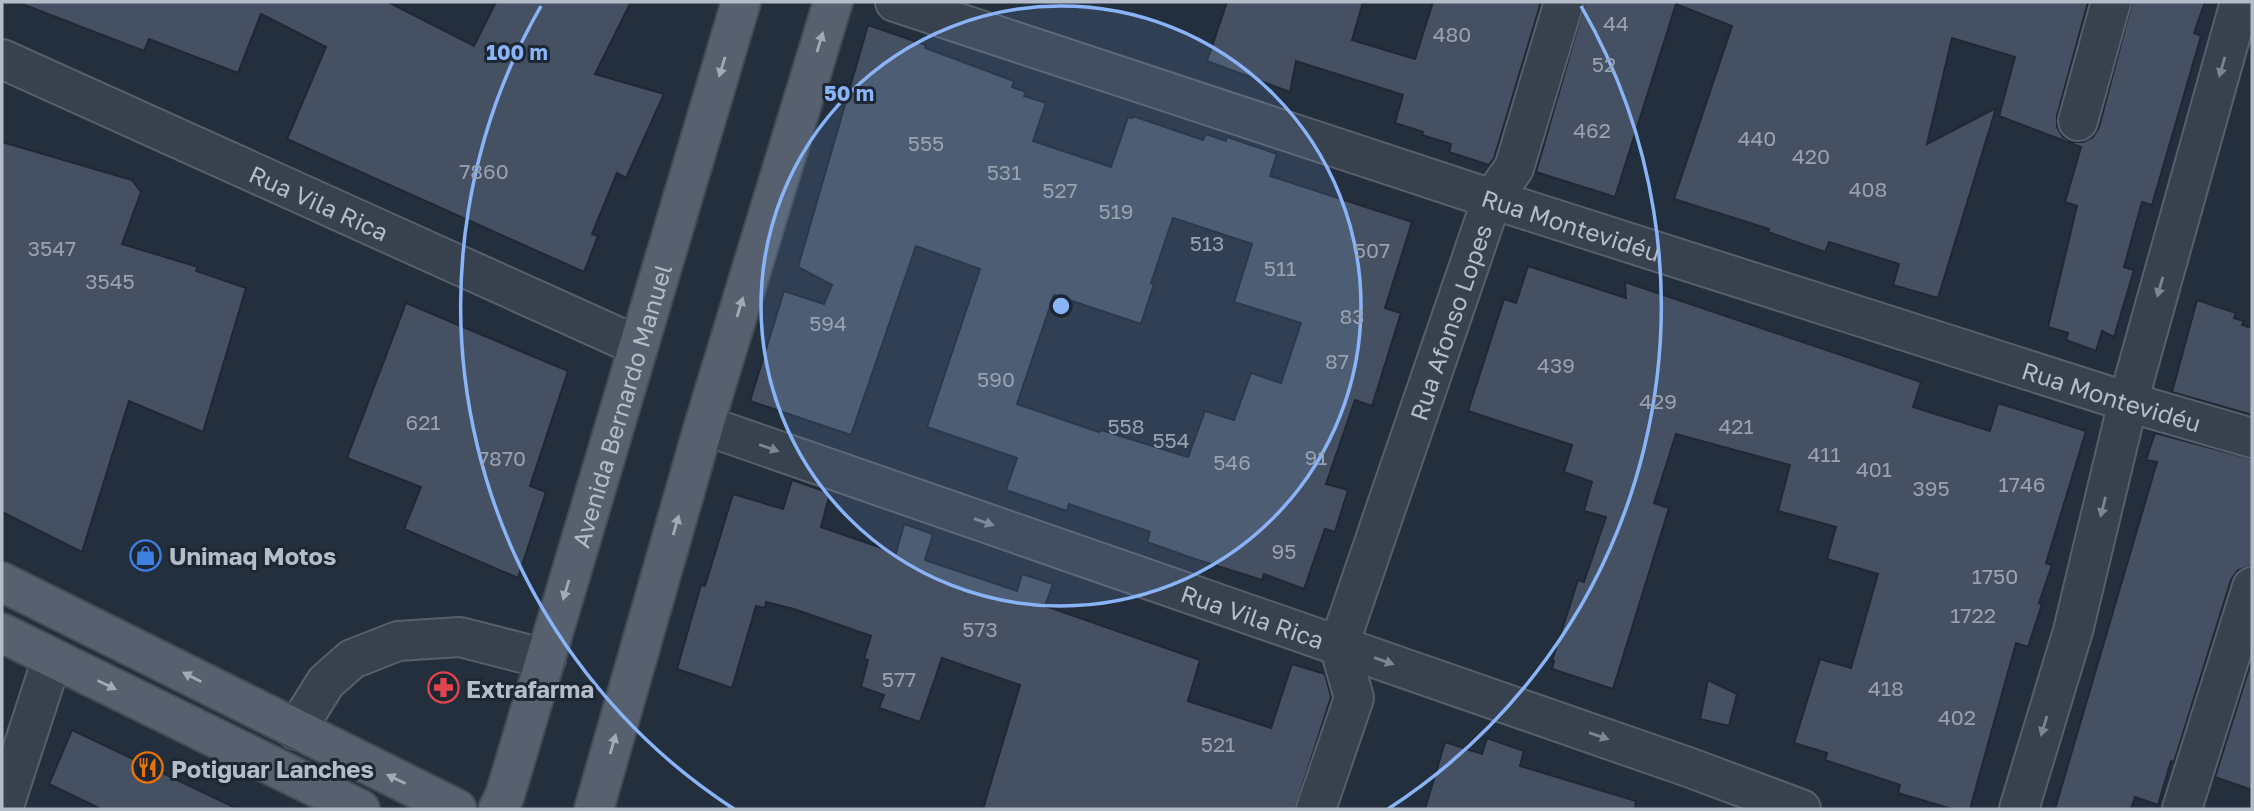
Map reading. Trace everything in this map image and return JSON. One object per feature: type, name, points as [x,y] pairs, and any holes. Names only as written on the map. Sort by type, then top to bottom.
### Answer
[{"type":"main road","name":"Avenida Bernardo Manuel","points":[[498,809],[505,795],[546,659],[741,2]]},
{"type":"main road","points":[[594,809],[704,425],[833,2]]},
{"type":"main road","points":[[2,582],[457,809]]},
{"type":"main road","points":[[2,633],[360,809]]},
{"type":"street","name":"Rua Montevidéu","points":[[895,2],[1492,199],[2128,402],[2252,438]]},
{"type":"street","name":"Rua Afonso Lopes","points":[[1339,645],[1492,199],[1514,168],[1564,2]]},
{"type":"street","points":[[2078,121],[2111,2]]},
{"type":"street","points":[[2019,809],[2073,631],[2128,402],[2240,2]]},
{"type":"street","name":"Rua Vila Rica","points":[[2,60],[638,346]]},
{"type":"street","name":"Rua Vila Rica","points":[[704,425],[1688,767],[1801,809]]},
{"type":"street","points":[[2182,809],[2252,587]]},
{"type":"street","points":[[296,730],[326,682],[352,659],[398,641],[460,637],[546,659]]},
{"type":"street","points":[[1316,809],[1354,698],[1339,645]]},
{"type":"street","points":[[4,809],[52,659]]},
{"type":"building","points":[[388,2],[474,46],[496,2],[631,2],[595,74],[664,94],[626,178],[617,173],[592,234],[598,236],[584,272],[287,139],[326,47],[261,14],[238,73],[149,39],[144,51],[22,4]]},
{"type":"building","points":[[1227,2],[1363,2],[1352,40],[1415,59],[1433,2],[1541,2],[1494,158],[1489,165],[1449,152],[1451,144],[1395,123],[1403,95],[1296,61],[1290,92],[1207,61]]},
{"type":"building","points":[[1585,2],[2088,2],[2057,116],[2057,127],[2063,137],[2072,142],[2083,142],[2093,137],[2099,127],[2132,2],[2205,2],[2194,33],[2201,36],[2152,205],[2142,202],[2124,267],[2134,270],[2114,337],[2102,331],[2096,351],[2066,340],[2068,333],[2048,327],[2077,206],[2065,202],[2081,147],[1999,116],[2015,57],[1952,38],[1927,144],[1996,108],[1938,298],[1893,285],[1899,264],[1829,242],[1825,252],[1768,232],[1769,229],[1674,199],[1732,26],[1676,4],[1615,197],[1536,172]]},
{"type":"building","points":[[868,25],[1014,81],[1012,87],[1026,92],[1024,96],[1046,103],[1033,141],[1111,167],[1128,117],[1133,116],[1203,140],[1206,134],[1226,141],[1227,137],[1277,154],[1270,176],[1412,222],[1385,308],[1401,313],[1372,406],[1355,400],[1326,484],[1348,490],[1335,532],[1325,529],[1304,589],[1264,574],[1262,580],[1147,542],[1150,532],[1069,504],[1067,511],[1006,490],[1017,458],[927,427],[980,269],[916,246],[851,435],[750,401],[784,291],[824,304],[832,285],[798,267]],"holes":[[[1173,218],[1252,244],[1234,302],[1301,323],[1281,383],[1251,373],[1234,420],[1205,411],[1188,457],[1101,430],[1099,432],[1017,404],[1054,295],[1141,324],[1154,284],[1151,283]]]},
{"type":"building","points":[[2,142],[132,180],[141,192],[122,244],[198,267],[196,271],[246,288],[203,432],[129,401],[82,552],[2,512]]},
{"type":"building","points":[[1528,266],[1626,298],[1625,282],[1921,382],[1913,407],[1990,431],[1998,403],[2086,431],[2046,563],[2052,565],[2039,603],[2042,604],[2028,647],[2016,643],[1970,809],[1952,809],[1898,793],[1900,785],[1825,760],[1827,753],[1794,743],[1820,659],[1851,668],[1878,574],[1827,559],[1836,527],[1778,511],[1790,465],[1676,434],[1654,503],[1669,508],[1613,689],[1552,669],[1552,661],[1578,580],[1584,582],[1606,517],[1584,511],[1592,482],[1564,472],[1572,445],[1468,411],[1504,299],[1516,303]]},
{"type":"building","points":[[2197,300],[2236,313],[2234,318],[2244,321],[2242,325],[2252,328],[2252,415],[2172,392]]},
{"type":"building","points":[[406,303],[568,371],[530,486],[546,492],[518,578],[404,529],[421,487],[347,458]]},
{"type":"building","points":[[2155,433],[2252,459],[2252,566],[2238,570],[2231,580],[2158,805],[2135,797],[2131,809],[2055,809],[2157,462],[2146,460]]},
{"type":"building","points":[[792,480],[830,493],[821,527],[896,553],[904,524],[933,534],[925,560],[1017,591],[1022,574],[1053,584],[1045,606],[1200,660],[1188,701],[1271,728],[1292,664],[1325,674],[1331,697],[1295,809],[983,809],[1020,685],[942,658],[920,722],[879,708],[884,695],[861,687],[868,660],[864,659],[871,636],[766,602],[765,608],[756,606],[732,688],[677,669],[701,585],[705,586],[733,494],[783,509]]},
{"type":"building","points":[[2252,659],[2252,790],[2215,777]]},
{"type":"building","points":[[1708,680],[1737,694],[1729,726],[1700,719]]},
{"type":"building","points":[[72,730],[238,809],[101,809],[49,784]]},
{"type":"building","points":[[1487,738],[1524,751],[1520,766],[1636,801],[1635,809],[1425,809],[1445,742],[1482,754]]},
{"type":"place","name":"Unimaq Motos","points":[[146,555]]},
{"type":"place","name":"Extrafarma","points":[[443,688]]},
{"type":"place","name":"Potiguar Lanches","points":[[148,768]]}]
